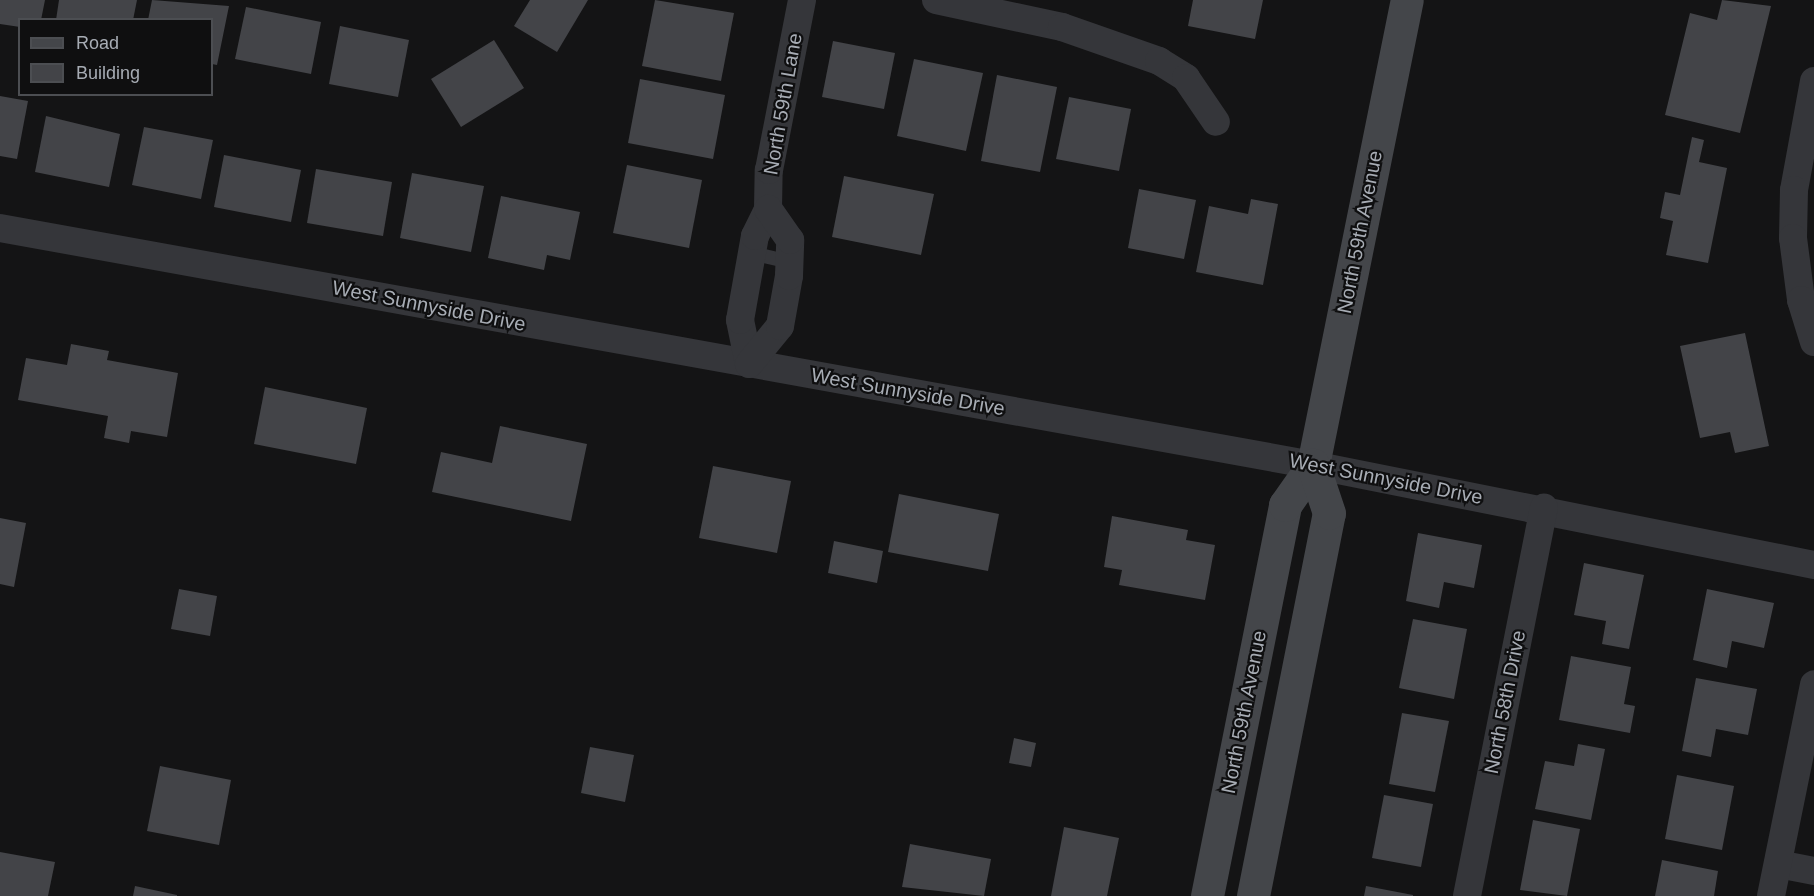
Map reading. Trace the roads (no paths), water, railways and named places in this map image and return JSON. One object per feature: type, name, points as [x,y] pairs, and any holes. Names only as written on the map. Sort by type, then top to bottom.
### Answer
[{"type":"main road","name":"North 59th Avenue","points":[[1207,896],[1285,505],[1313,465],[1407,0]]},
{"type":"main road","name":"North 59th Avenue","points":[[1253,896],[1329,513],[1313,465]]},
{"type":"street","name":"North 59th Lane","points":[[748,364],[740,321],[751,253],[768,209],[769,170],[802,0]]},
{"type":"street","points":[[936,0],[1062,27],[1159,61],[1185,78],[1216,122]]},
{"type":"street","points":[[1814,81],[1809,133],[1793,238],[1801,300],[1814,342]]},
{"type":"street","points":[[748,364],[780,326],[790,262],[790,240],[768,209]]},
{"type":"street","name":"West Sunnyside Drive","points":[[0,228],[1313,465],[1544,508],[1814,565]]},
{"type":"street","name":"North 58th Drive","points":[[1467,896],[1544,508]]},
{"type":"street","points":[[1771,896],[1814,684]]},
{"type":"street","points":[[1778,864],[1814,872]]},
{"type":"lane","points":[[751,253],[790,262]]}]
